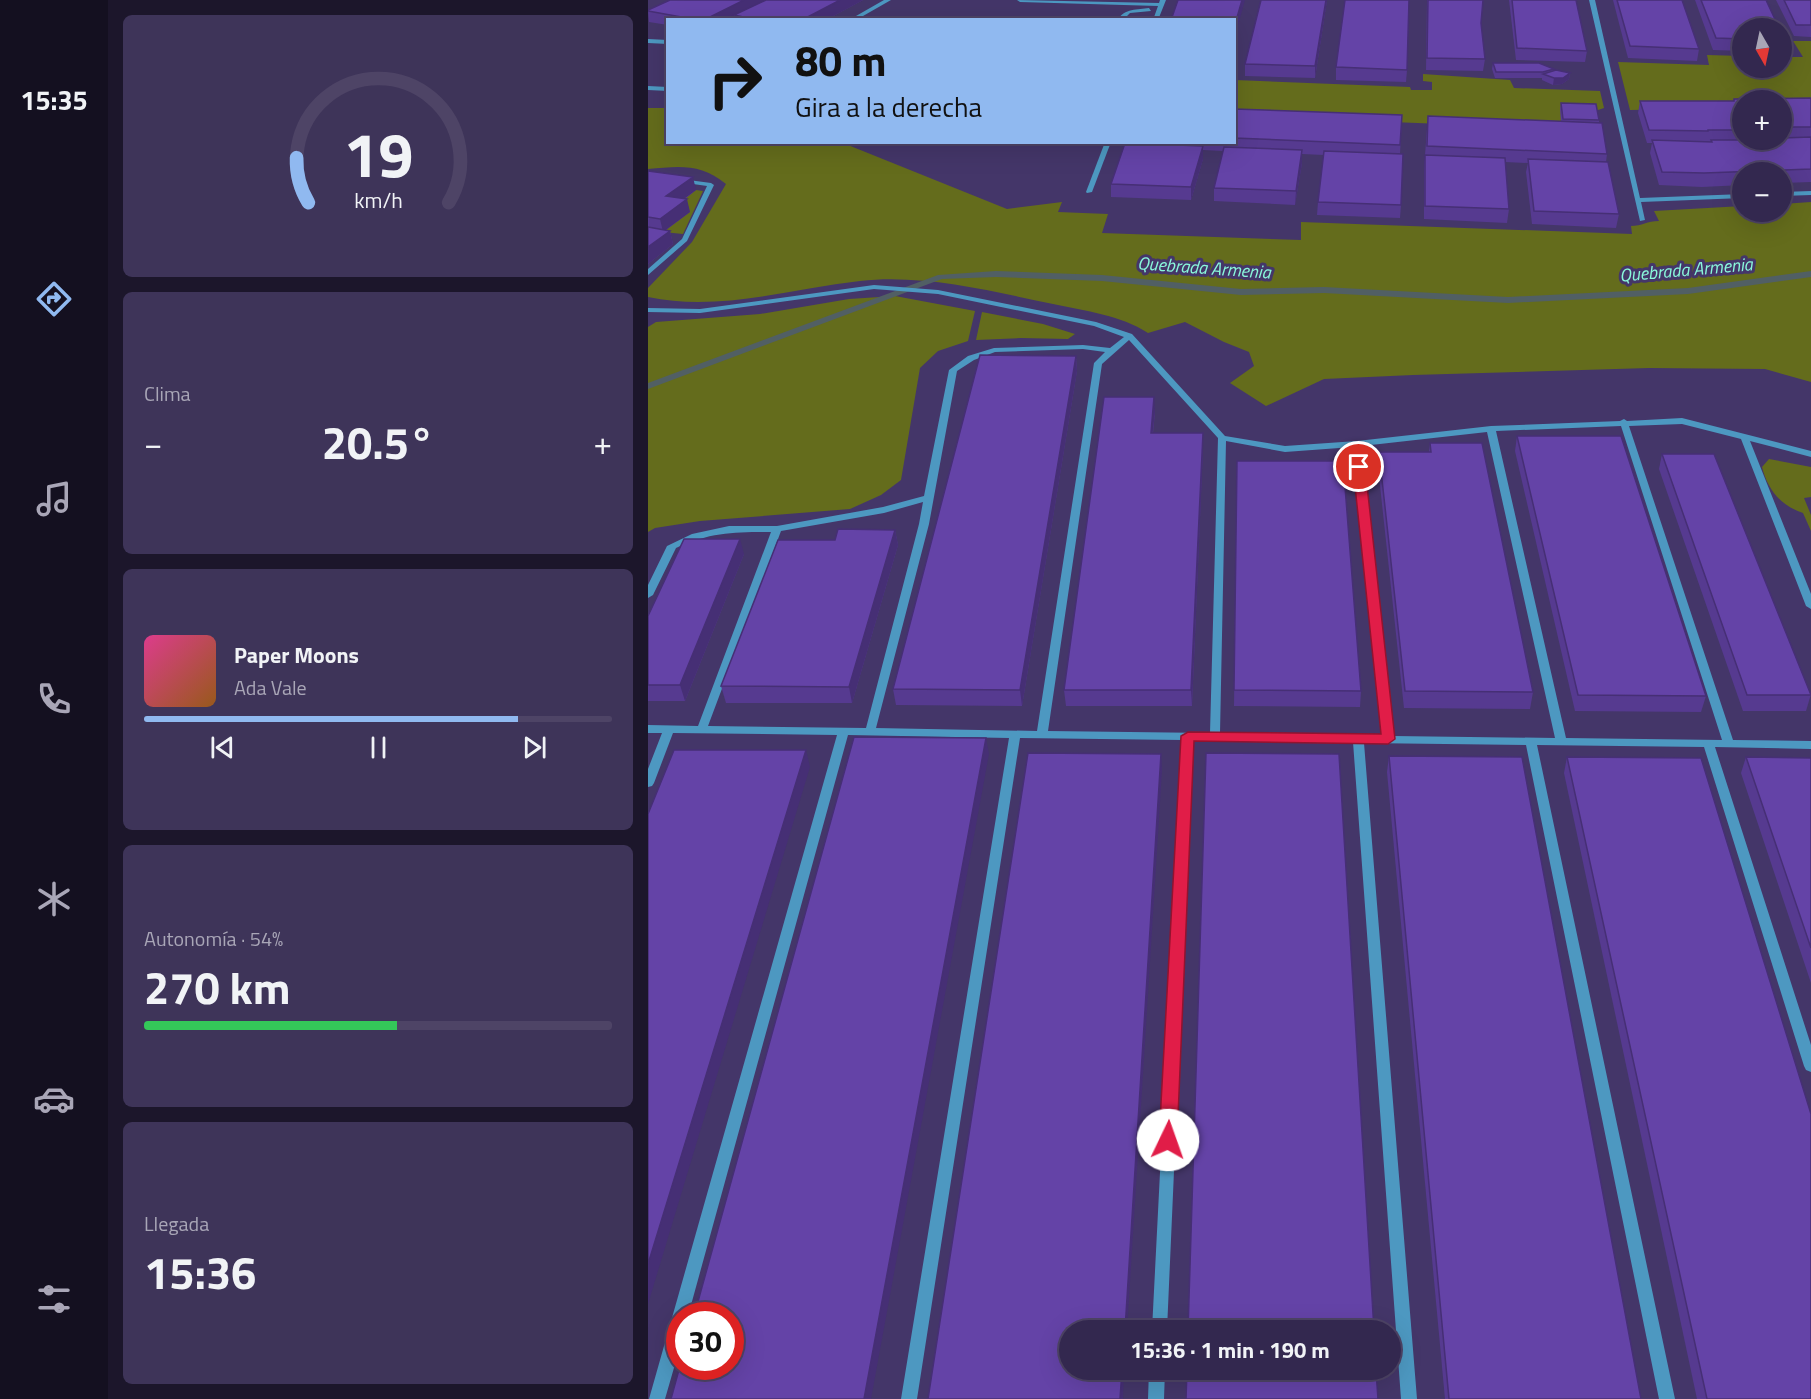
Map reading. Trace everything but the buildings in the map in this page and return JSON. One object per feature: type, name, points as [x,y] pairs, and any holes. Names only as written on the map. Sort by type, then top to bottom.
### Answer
[{"type":"street","points":[[855,18],[888,0]]},
{"type":"street","points":[[1020,0],[1161,4]]},
{"type":"street","points":[[1592,0],[1642,220]]},
{"type":"street","points":[[1121,18],[1129,12],[1161,4]]},
{"type":"street","points":[[648,41],[666,42]]},
{"type":"street","points":[[648,88],[666,89]]},
{"type":"street","points":[[1089,192],[1107,144]]},
{"type":"street","points":[[648,273],[685,240],[711,185],[669,179]]},
{"type":"street","points":[[1792,194],[1811,193]]},
{"type":"street","points":[[1638,200],[1732,196]]},
{"type":"street","points":[[648,310],[700,311],[874,287],[938,292],[1096,324],[1129,336],[1222,438],[1285,448],[1357,444],[1491,429],[1682,421],[1811,454]]},
{"type":"street","points":[[1042,734],[1098,363],[1129,336]]},
{"type":"street","points":[[870,732],[924,524],[953,370],[971,358],[994,350],[1083,347],[1112,351]]},
{"type":"street","points":[[1624,422],[1730,744]]},
{"type":"street","points":[[1491,429],[1561,741]]},
{"type":"street","points":[[1744,436],[1811,606]]},
{"type":"street","points":[[1215,737],[1222,438]]},
{"type":"street","points":[[1357,444],[1388,739]]},
{"type":"street","points":[[648,594],[672,546],[695,536],[729,528],[777,529],[884,510],[928,498]]},
{"type":"street","points":[[701,731],[777,529]]},
{"type":"street","points":[[648,729],[1811,745]]},
{"type":"street","points":[[648,783],[669,729]]},
{"type":"street","points":[[684,1302],[844,731]]},
{"type":"street","points":[[909,1399],[1015,734]]},
{"type":"street","points":[[1159,1320],[1188,736]]},
{"type":"street","points":[[1358,738],[1409,1399]]},
{"type":"street","points":[[1531,741],[1667,1399]]},
{"type":"street","points":[[1708,743],[1811,1066]]},
{"type":"street","points":[[657,1399],[666,1367]]},
{"type":"street","points":[[1156,1399],[1157,1380]]},
{"type":"green space","points":[[1793,41],[1811,41],[1811,104],[1792,102],[1792,90],[1732,90],[1732,102],[1630,110],[1618,62],[1709,65],[1707,55],[1732,56],[1732,78],[1792,78],[1792,57],[1803,57]]},
{"type":"green space","points":[[1423,74],[1510,80],[1514,88],[1600,91],[1604,108],[1595,111],[1596,130],[1236,116],[1236,80],[1410,87],[1411,90],[1432,90],[1432,82],[1423,81]]},
{"type":"green space","points":[[648,108],[666,108],[666,144],[845,144],[1007,209],[1062,202],[1058,212],[1108,214],[1102,233],[1301,240],[1301,222],[1632,234],[1631,226],[1659,221],[1654,211],[1732,207],[1732,222],[1792,222],[1792,203],[1811,202],[1811,382],[1765,369],[1649,368],[1413,375],[1324,379],[1266,406],[1230,383],[1254,366],[1249,352],[1185,322],[1148,333],[1126,322],[1090,312],[981,289],[908,280],[860,281],[728,301],[675,301],[648,297],[648,288],[692,242],[726,184],[708,172],[680,167],[648,169]]},
{"type":"green space","points":[[696,190],[703,191],[683,234],[663,232],[670,209]]},
{"type":"green space","points":[[895,296],[975,311],[968,341],[938,351],[920,368],[901,480],[881,495],[850,509],[700,521],[655,528],[648,532],[648,327],[656,322],[760,314],[849,299]]},
{"type":"green space","points":[[982,312],[1043,324],[1075,334],[1068,339],[976,340]]},
{"type":"green space","points":[[1769,459],[1811,467],[1811,497],[1804,498],[1811,515],[1811,531],[1803,513],[1788,506],[1772,490],[1762,467]]},
{"type":"waterway","name":"Quebrada Armenia","points":[[648,386],[941,277],[996,274],[1102,278],[1241,292],[1324,290],[1508,300],[1688,291],[1811,274]]},
{"type":"route","points":[[1168,1140],[1188,736],[1388,739],[1359,467]]}]
